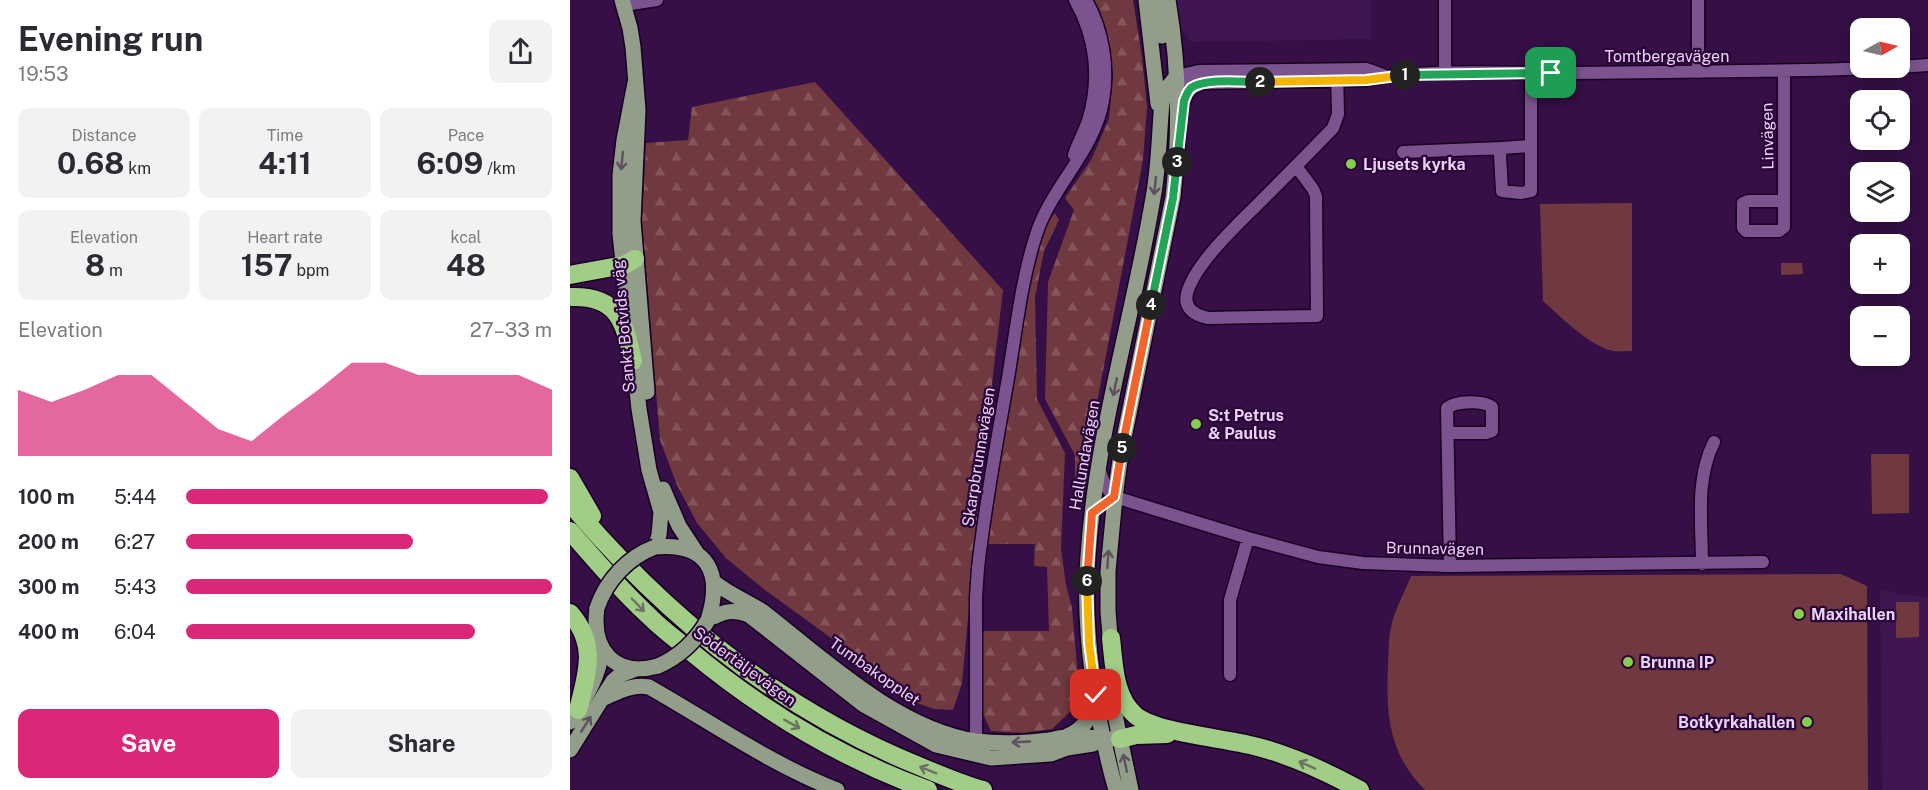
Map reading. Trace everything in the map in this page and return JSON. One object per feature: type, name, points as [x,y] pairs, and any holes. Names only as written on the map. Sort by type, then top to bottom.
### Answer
[{"type":"highway","points":[[570,262],[627,259]]},
{"type":"highway","points":[[570,275],[627,259]]},
{"type":"highway","points":[[570,297],[584,296],[597,300],[609,306],[619,315],[626,328],[633,361]]},
{"type":"highway","points":[[570,478],[613,551]]},
{"type":"highway","points":[[570,503],[643,583],[679,617],[748,671],[840,729],[898,757],[983,790]]},
{"type":"highway","name":"Södertäljevägen","points":[[570,531],[652,620],[713,670],[774,714],[843,753],[892,777],[928,790]]},
{"type":"highway","points":[[570,603],[596,615]]},
{"type":"highway","points":[[570,613],[582,628],[588,646],[588,668],[574,716]]},
{"type":"highway","points":[[1111,638],[1116,680],[1125,704],[1135,715],[1151,724],[1189,734]]},
{"type":"highway","points":[[1112,739],[1136,735],[1189,734],[1225,738],[1283,754],[1360,790]]},
{"type":"main road","name":"Hallundavägen","points":[[1146,0],[1153,43],[1159,128]]},
{"type":"main road","name":"Hallundavägen","points":[[1157,0],[1165,60],[1170,72],[1176,76]]},
{"type":"main road","name":"Hallundavägen","points":[[1123,787],[1110,765],[1115,715],[1108,611],[1108,571],[1114,497],[1121,453],[1173,198],[1176,162],[1176,76],[1168,0]]},
{"type":"main road","name":"Sankt Botvids väg","points":[[623,3],[633,48],[638,110],[627,259],[633,361],[645,448],[661,512],[659,535],[655,547]]},
{"type":"main road","name":"Hallundavägen","points":[[1123,787],[1089,646],[1086,584],[1092,513],[1099,467],[1154,195],[1164,92],[1176,76]]},
{"type":"main road","name":"Sankt Botvids väg","points":[[627,259],[655,461],[668,504],[698,555]]},
{"type":"main road","points":[[570,750],[613,681],[620,675],[646,668],[680,654],[691,645],[714,612],[714,582],[711,573],[698,555],[679,546],[655,547],[636,557],[609,583],[596,615],[602,649],[600,667],[594,684],[574,716]]},
{"type":"main road","name":"Tumbakopplet","points":[[714,582],[728,593],[747,601],[762,611],[853,681],[899,712],[936,731],[976,747],[991,758],[1096,753],[1110,765]]},
{"type":"main road","name":"Tumbakopplet","points":[[714,612],[733,610],[749,615],[842,690],[864,705],[936,745],[976,747],[1049,740],[1065,736],[1112,739]]},
{"type":"main road","points":[[1065,736],[1082,728],[1091,712],[1089,646]]},
{"type":"main road","points":[[602,649],[617,663],[646,668],[683,707]]},
{"type":"main road","points":[[602,699],[630,687],[639,685],[649,687],[781,765],[837,790]]},
{"type":"main road","name":"Tumbakopplet","points":[[1051,754],[1067,748],[1112,739]]},
{"type":"street","points":[[623,3],[657,0]]},
{"type":"street","name":"Skarpbrunnavägen","points":[[1066,176],[1088,122],[1095,81],[1091,38],[1085,17],[1075,0]]},
{"type":"street","name":"Skarpbrunnavägen","points":[[976,747],[976,597],[981,546],[1026,272],[1036,232],[1099,122],[1104,90],[1104,59],[1101,40],[1086,0]]},
{"type":"street","points":[[1445,0],[1445,74]]},
{"type":"street","points":[[1698,0],[1698,72]]},
{"type":"street","points":[[1172,25],[1177,53],[1181,61],[1201,77],[1187,92],[1184,101],[1176,162]]},
{"type":"street","points":[[1910,66],[1928,65]]},
{"type":"street","name":"Tomtbergavägen","points":[[1176,76],[1337,75],[1366,80],[1387,76],[1445,74],[1784,72],[1850,69]]},
{"type":"street","name":"Linvägen","points":[[1784,72],[1784,201]]},
{"type":"street","points":[[1502,148],[1500,154],[1502,191],[1521,193],[1531,191],[1531,73]]},
{"type":"street","points":[[1296,166],[1316,196],[1317,316],[1208,318],[1197,316],[1189,311],[1186,301],[1187,291],[1208,258],[1296,166],[1333,128],[1338,114],[1337,75]]},
{"type":"street","points":[[1403,152],[1531,146]]},
{"type":"street","points":[[1449,434],[1450,566]]},
{"type":"street","points":[[1702,564],[1702,474],[1706,457],[1714,442]]},
{"type":"street","points":[[1092,513],[1114,497],[1104,485],[1099,467]]},
{"type":"street","name":"Brunnavägen","points":[[1114,497],[1318,557],[1363,562],[1450,566],[1763,562]]},
{"type":"street","points":[[1230,675],[1230,600],[1248,538]]},
{"type":"shaded area","points":[[1174,0],[1371,0],[1371,39],[1191,42],[1178,24]]},
{"type":"shaded area","points":[[1880,589],[1899,594],[1928,597],[1928,790],[1882,790]]},
{"type":"green space","points":[[1091,0],[1133,0],[1147,107],[1143,160],[1081,487],[1075,504],[1075,455],[1045,399],[1048,282],[1074,210],[1065,198],[1091,160],[1109,119],[1113,74],[1107,44]]},
{"type":"green space","points":[[815,82],[1003,290],[982,469],[962,683],[953,710],[934,709],[914,702],[726,558],[697,523],[677,485],[660,440],[642,221],[646,143],[688,140],[692,107]]},
{"type":"green space","points":[[1632,203],[1632,351],[1615,351],[1604,348],[1585,337],[1543,301],[1540,204]]},
{"type":"green space","points":[[1055,213],[1059,220],[1044,251],[1035,297],[1037,399],[1065,453],[1061,549],[1072,608],[1078,678],[1074,708],[1052,729],[1022,733],[991,731],[983,714],[981,631],[1049,631],[1047,567],[1034,566],[1035,544],[985,544],[1039,235]]},
{"type":"green space","points":[[1781,263],[1802,263],[1803,274],[1781,275]]},
{"type":"green space","points":[[1871,454],[1909,454],[1909,513],[1872,514]]},
{"type":"green space","name":"Brunna IP","points":[[1841,574],[1867,586],[1868,790],[1425,790],[1403,762],[1392,732],[1387,683],[1390,632],[1411,576]]},
{"type":"green space","points":[[1896,602],[1919,602],[1919,637],[1896,638]]},
{"type":"place","name":"Ljusets kyrka","points":[[1351,164]]},
{"type":"place","name":"S:t Petrus & Paulus","points":[[1196,424]]},
{"type":"place","name":"Maxihallen","points":[[1799,614]]},
{"type":"place","name":"Brunna IP","points":[[1628,662]]},
{"type":"place","name":"Botkyrkahallen","points":[[1807,722]]},
{"type":"route","points":[[1096,695],[1086,612],[1092,513],[1114,497],[1173,198],[1181,115],[1187,92],[1203,83],[1366,80],[1387,76],[1445,74],[1551,73]]}]
